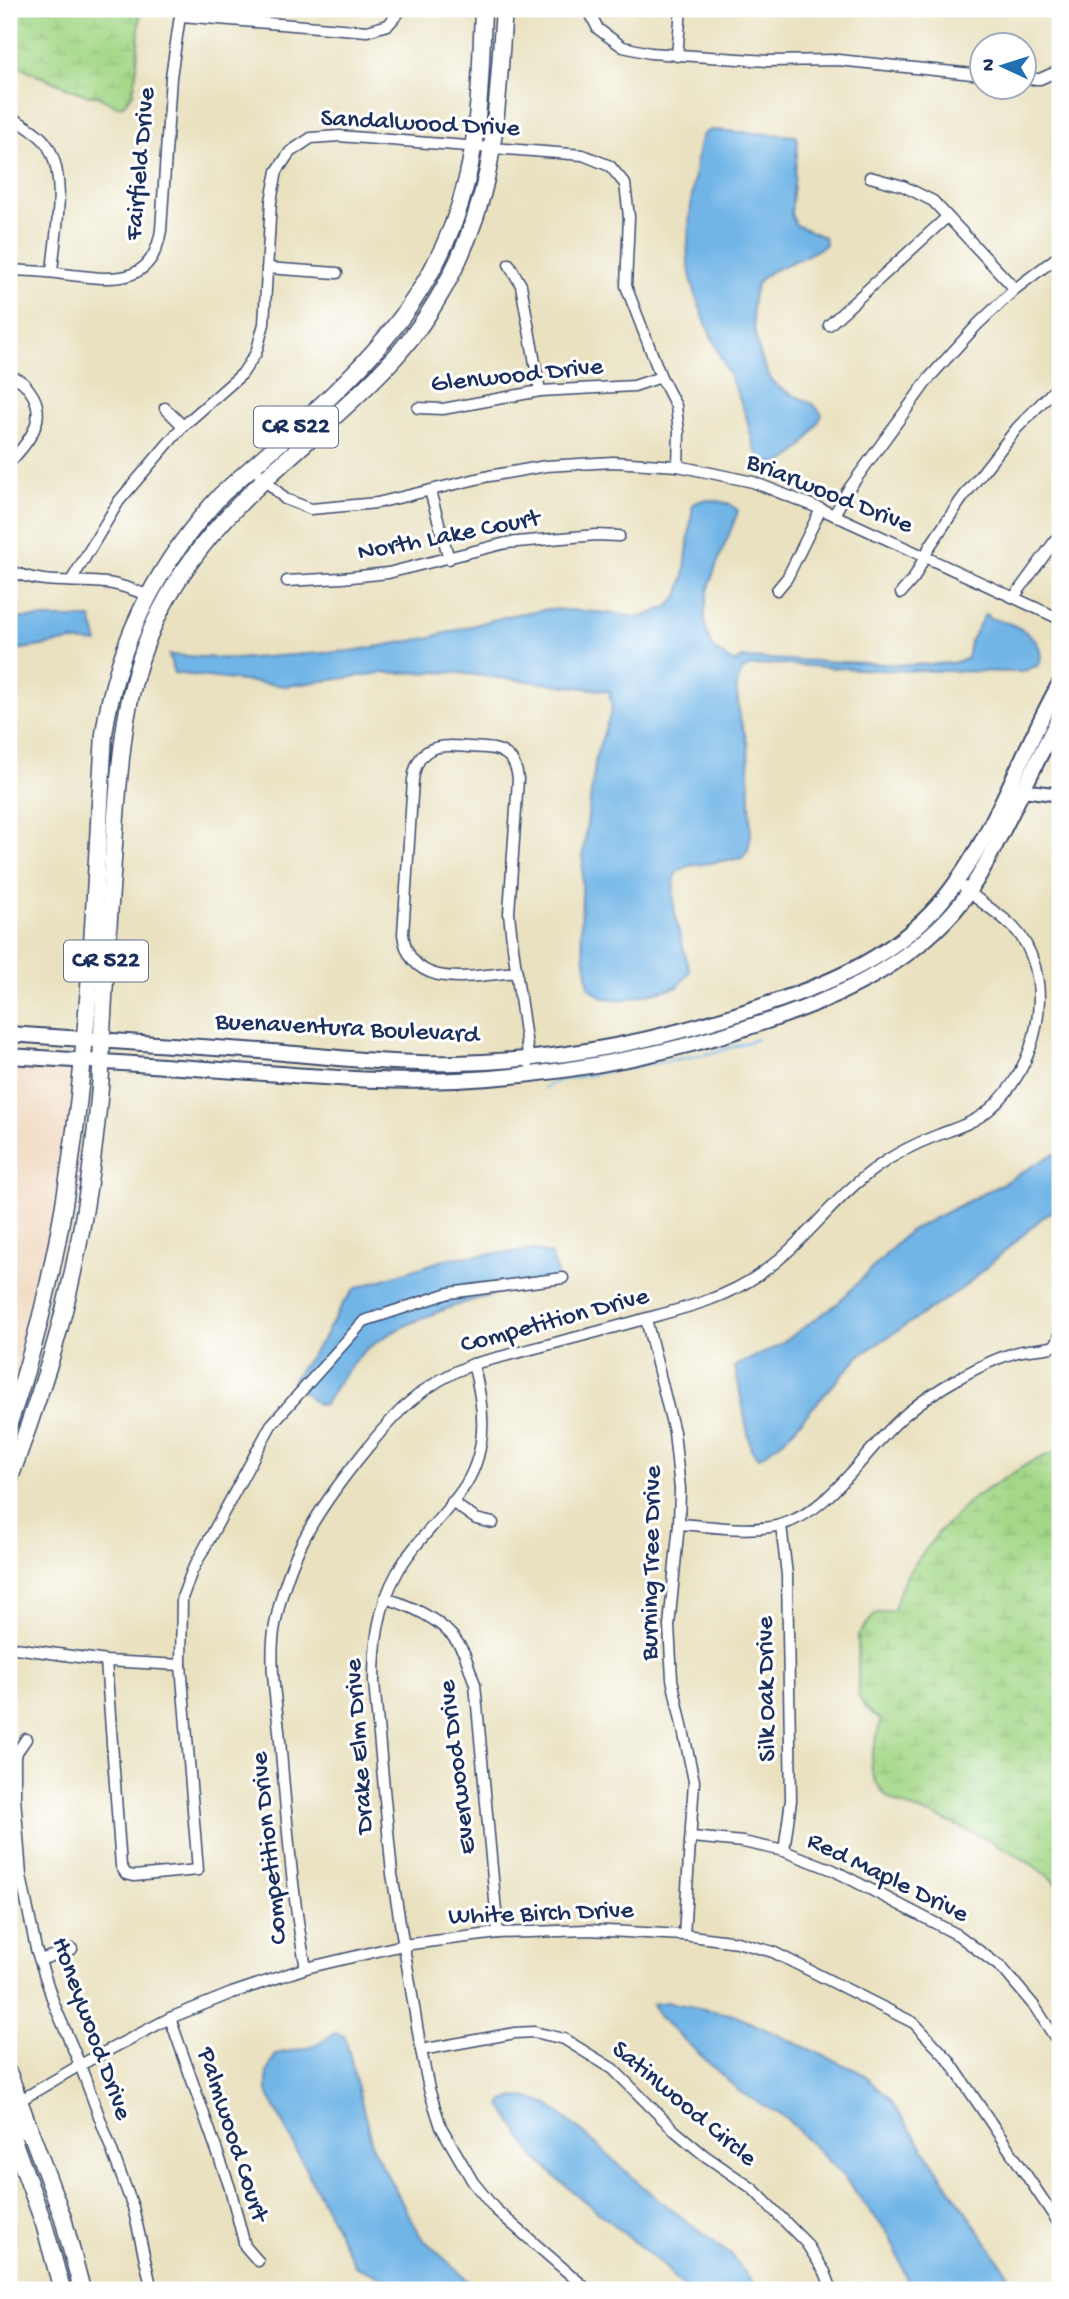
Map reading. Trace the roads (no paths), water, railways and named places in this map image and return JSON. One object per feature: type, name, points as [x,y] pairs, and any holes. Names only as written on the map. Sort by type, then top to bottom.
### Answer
[{"type":"main road","name":"CR 522","points":[[11,1418],[57,1250],[75,1140],[109,703],[131,632],[148,595],[177,547],[198,520],[355,372],[400,322],[424,287],[442,252],[466,183],[473,147],[483,9]]},
{"type":"main road","name":"CR 522","points":[[9,1481],[52,1353],[78,1244],[92,1165],[123,732],[133,685],[153,626],[178,578],[194,555],[228,513],[387,366],[424,320],[451,276],[482,194],[491,148],[504,9]]},
{"type":"main road","points":[[133,685],[133,654],[152,603],[148,595]]},
{"type":"main road","name":"Buenaventura Boulevard","points":[[9,1056],[302,1076],[445,1080],[530,1074],[599,1065],[645,1056],[783,1016],[852,988],[900,960],[946,920],[969,892],[1060,682]]},
{"type":"main road","name":"Buenaventura Boulevard","points":[[9,1034],[391,1062],[455,1063],[595,1050],[672,1034],[787,998],[847,973],[891,948],[933,911],[958,880],[1060,715]]},
{"type":"main road","points":[[9,2074],[14,2100],[33,2138],[72,2247],[82,2290]]},
{"type":"main road","points":[[9,2116],[33,2138]]},
{"type":"main road","points":[[9,2129],[44,2224],[62,2290]]},
{"type":"street","points":[[181,12],[366,30],[388,25],[402,9]]},
{"type":"street","points":[[588,9],[598,29],[623,47],[677,56],[768,61],[849,61],[968,74]]},
{"type":"street","points":[[677,56],[681,9]]},
{"type":"street","name":"Fairfield Drive","points":[[9,270],[105,279],[123,278],[138,272],[155,253],[161,230],[171,77],[181,12]]},
{"type":"street","points":[[1038,79],[1060,70]]},
{"type":"street","points":[[9,116],[45,141],[58,172],[59,197],[52,272]]},
{"type":"street","name":"Sandalwood Drive","points":[[71,581],[119,501],[183,426],[242,374],[257,353],[264,324],[271,201],[277,171],[290,152],[311,138],[339,136],[583,155],[610,166],[617,172],[625,184],[629,217],[626,286],[661,377],[676,406],[680,432],[678,466]]},
{"type":"street","points":[[870,177],[903,186],[933,201],[1016,289]]},
{"type":"street","points":[[829,326],[947,217]]},
{"type":"street","points":[[834,515],[848,490],[930,377],[978,324],[1016,289],[1060,255]]},
{"type":"street","points":[[509,264],[521,285],[540,391]]},
{"type":"street","points":[[267,268],[337,273]]},
{"type":"street","points":[[9,376],[22,380],[36,399],[39,421],[26,445],[9,463]]},
{"type":"street","name":"Glenwood Drive","points":[[418,408],[443,409],[540,391],[634,386],[661,377]]},
{"type":"street","points":[[901,593],[914,578],[924,556],[961,500],[1017,428],[1060,384]]},
{"type":"street","points":[[165,408],[183,426]]},
{"type":"street","name":"Briarwood Drive","points":[[252,467],[292,503],[311,509],[377,503],[489,476],[546,466],[613,462],[678,466],[753,482],[821,509],[1060,619]]},
{"type":"street","points":[[430,491],[449,559]]},
{"type":"street","points":[[777,590],[787,578],[821,509]]},
{"type":"street","points":[[1014,597],[1060,534]]},
{"type":"street","name":"North Lake Court","points":[[286,581],[388,573],[506,543],[596,535],[618,536]]},
{"type":"street","points":[[9,570],[22,576],[50,582],[109,583],[148,595]]},
{"type":"street","points":[[517,972],[437,976],[419,968],[408,954],[403,934],[413,780],[422,755],[433,748],[447,745],[497,750],[508,756],[515,765],[518,779],[509,913],[517,972],[530,1074]]},
{"type":"street","points":[[102,772],[119,780]]},
{"type":"street","points":[[1016,788],[1060,795]]},
{"type":"street","name":"Competition Drive","points":[[306,1968],[296,1917],[274,1670],[275,1627],[299,1545],[326,1500],[368,1446],[399,1411],[444,1376],[473,1364],[699,1305],[735,1290],[797,1246],[844,1193],[878,1166],[905,1150],[967,1124],[990,1109],[1014,1082],[1029,1052],[1035,1033],[1039,983],[1034,960],[1021,936],[1009,922],[969,892],[958,880]]},
{"type":"street","points":[[302,1076],[306,1055]]},
{"type":"street","points":[[106,1661],[121,1866],[126,1874],[134,1876],[198,1871],[180,1665],[182,1598],[192,1571],[271,1425],[364,1321],[449,1293],[564,1278]]},
{"type":"street","name":"Burning Tree Drive","points":[[646,1319],[674,1432],[680,1489],[669,1626],[672,1679],[694,1781],[684,1935]]},
{"type":"street","points":[[679,1524],[756,1528],[781,1525],[811,1511],[840,1485],[905,1414],[932,1395],[986,1365],[1018,1352],[1054,1346],[1060,1331]]},
{"type":"street","name":"Drake Elm Drive","points":[[403,1945],[392,1874],[374,1682],[374,1651],[385,1598],[404,1562],[466,1483],[477,1458],[483,1414],[473,1364]]},
{"type":"street","points":[[11,1418],[30,1419]]},
{"type":"street","points":[[452,1502],[476,1519],[493,1524]]},
{"type":"street","name":"Silk Oak Drive","points":[[781,1525],[787,1575],[791,1800],[784,1851]]},
{"type":"street","name":"Everwood Drive","points":[[385,1598],[426,1615],[447,1632],[463,1652],[475,1684],[498,1933]]},
{"type":"street","points":[[9,1647],[106,1661],[180,1665]]},
{"type":"street","name":"Honeywood Drive","points":[[26,1739],[15,1755],[15,1797],[22,1875],[40,1960],[54,2004],[80,2065],[133,2207],[152,2290]]},
{"type":"street","name":"Red Maple Drive","points":[[692,1837],[743,1842],[784,1851],[832,1870],[958,1935],[1003,1969],[1035,2007],[1060,2045]]},
{"type":"street","name":"White Birch Drive","points":[[14,2100],[170,2018],[306,1968],[403,1945],[498,1933],[588,1930],[684,1935],[737,1942],[773,1952],[914,2022],[948,2059],[1060,2225]]},
{"type":"street","points":[[403,1945],[421,2050],[441,2127],[474,2182],[495,2209],[588,2290]]},
{"type":"street","points":[[40,1960],[72,1949]]},
{"type":"street","name":"Palmwood Court","points":[[170,2018],[230,2189],[245,2246],[258,2261]]},
{"type":"street","name":"Satinwood Circle","points":[[421,2050],[515,2033],[534,2032],[564,2039],[613,2069],[675,2131],[753,2189],[806,2243],[825,2272],[832,2290]]},
{"type":"water","points":[[712,130],[796,136],[798,142],[791,214],[796,225],[824,237],[826,244],[765,275],[755,290],[755,332],[768,374],[779,388],[806,400],[822,415],[800,449],[784,461],[775,463],[761,459],[754,447],[744,410],[697,299],[688,261],[697,157],[703,135]]},
{"type":"water","points":[[703,500],[726,503],[738,511],[712,579],[705,615],[706,632],[713,647],[735,663],[742,658],[912,665],[952,663],[967,659],[970,642],[985,614],[988,618],[1026,632],[1033,638],[1041,655],[1039,665],[1021,672],[875,670],[776,664],[751,666],[742,670],[736,687],[740,718],[748,745],[751,834],[748,850],[742,858],[689,866],[676,872],[675,910],[690,971],[678,987],[622,1000],[604,998],[589,988],[581,932],[583,854],[596,756],[612,709],[609,691],[451,672],[382,673],[286,686],[174,673],[169,655],[236,659],[351,651],[428,638],[511,615],[549,609],[611,613],[639,618],[668,607],[678,596],[684,577],[693,504]]},
{"type":"water","points":[[9,618],[91,618],[98,643],[72,641],[9,651]]},
{"type":"water","points":[[1053,1154],[1060,1157],[1060,1206],[1042,1218],[964,1287],[859,1356],[783,1441],[758,1458],[751,1449],[735,1366],[778,1346],[839,1302],[909,1231],[1000,1185]]},
{"type":"water","points":[[535,1250],[551,1255],[557,1271],[555,1278],[463,1303],[393,1332],[356,1359],[325,1404],[318,1405],[293,1379],[356,1288],[450,1258]]},
{"type":"water","points":[[668,2002],[734,2015],[860,2072],[889,2098],[1019,2290],[907,2290],[907,2278],[889,2235],[843,2176],[786,2118],[740,2092],[660,2017],[652,2004]]},
{"type":"water","points":[[335,2033],[345,2036],[373,2149],[421,2237],[478,2290],[408,2290],[355,2266],[267,2092],[267,2072],[276,2054],[312,2047]]},
{"type":"water","points":[[515,2097],[549,2105],[649,2192],[733,2257],[758,2290],[688,2290],[675,2280],[666,2268],[559,2180],[533,2155],[501,2105]]},
{"type":"waterway","points":[[544,1088],[559,1080],[717,1052],[757,1039]]}]
